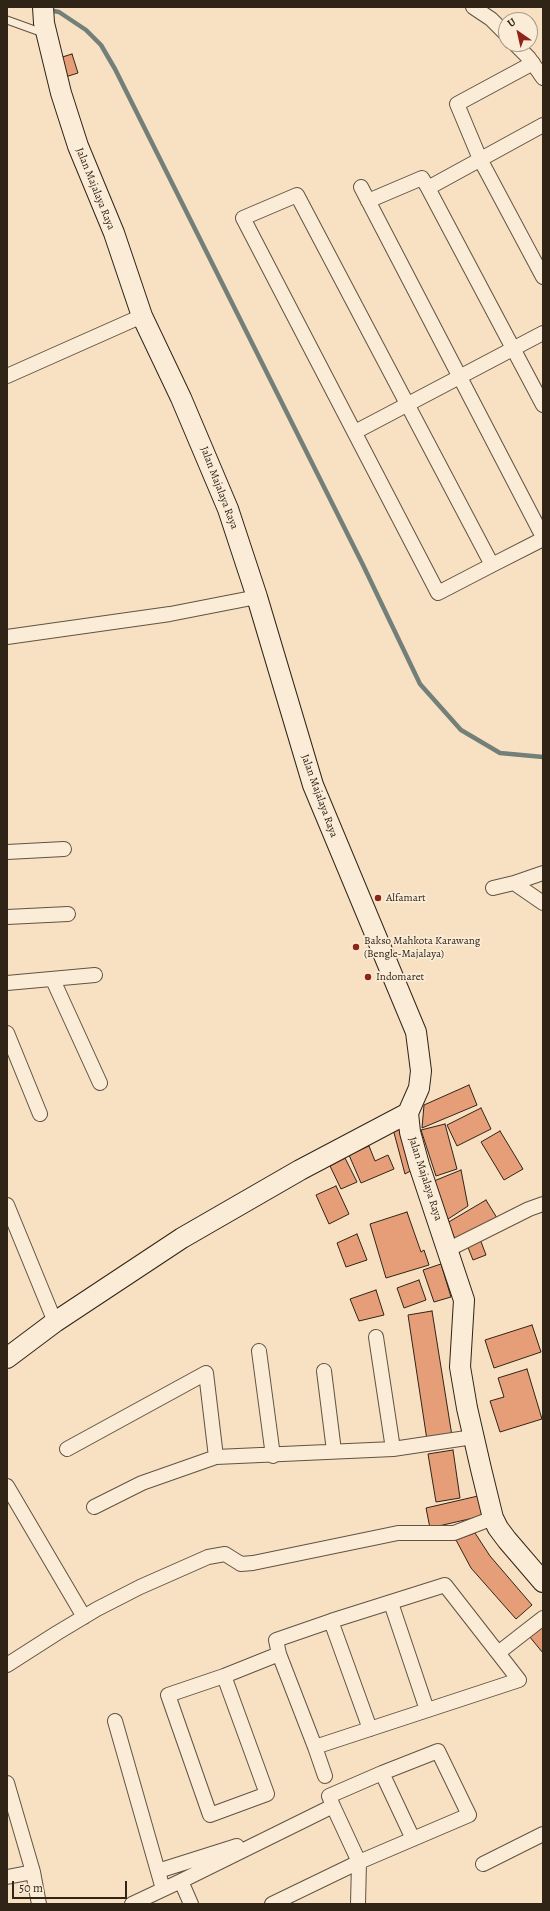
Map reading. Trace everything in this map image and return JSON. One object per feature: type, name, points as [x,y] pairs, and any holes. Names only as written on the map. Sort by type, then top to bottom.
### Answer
[{"type":"street","points":[[473,7],[491,19],[498,26]]},
{"type":"street","name":"Jalan Majalaya Raya","points":[[44,22],[67,115],[90,179],[114,233],[142,316],[206,455],[228,509],[257,597],[313,785],[416,1032],[421,1071],[419,1088],[408,1113],[413,1147],[449,1250],[464,1300],[460,1367],[473,1437],[493,1518],[507,1540],[540,1572]]},
{"type":"street","points":[[523,52],[543,78]]},
{"type":"street","points":[[533,64],[456,104],[480,159],[543,277]]},
{"type":"street","points":[[428,188],[543,125]]},
{"type":"street","points":[[368,201],[422,178],[543,405]]},
{"type":"street","points":[[361,187],[543,538],[492,565],[438,593],[243,218],[297,195],[492,565]]},
{"type":"street","points":[[7,376],[142,316]]},
{"type":"street","points":[[355,432],[543,333]]},
{"type":"street","points":[[7,637],[163,615],[257,597]]},
{"type":"street","points":[[7,852],[64,850]]},
{"type":"street","points":[[493,888],[514,883],[543,873]]},
{"type":"street","points":[[514,883],[543,903]]},
{"type":"street","points":[[7,917],[68,914]]},
{"type":"street","points":[[7,983],[95,976]]},
{"type":"street","points":[[53,980],[100,1083]]},
{"type":"street","points":[[7,1033],[40,1114]]},
{"type":"street","points":[[7,1358],[55,1322],[182,1238],[300,1170],[408,1113]]},
{"type":"street","points":[[449,1250],[529,1209],[543,1204]]},
{"type":"street","points":[[7,1205],[55,1322]]},
{"type":"street","points":[[376,1338],[393,1449]]},
{"type":"street","points":[[259,1351],[273,1456]]},
{"type":"street","points":[[324,1371],[334,1452]]},
{"type":"street","points":[[67,1449],[206,1373],[216,1457]]},
{"type":"street","points":[[94,1507],[142,1483],[216,1457],[273,1456],[393,1449],[473,1437]]},
{"type":"street","points":[[7,1486],[84,1617]]},
{"type":"street","points":[[7,1665],[84,1617],[140,1587],[208,1557],[224,1554],[241,1564],[253,1563],[398,1533],[454,1533],[493,1518]]},
{"type":"street","points":[[315,1747],[519,1680],[445,1585],[276,1640],[279,1654],[325,1776]]},
{"type":"street","points":[[391,1603],[427,1710]]},
{"type":"street","points":[[498,1653],[543,1618]]},
{"type":"street","points":[[331,1621],[370,1729]]},
{"type":"street","points":[[224,1676],[267,1794],[210,1815],[168,1695],[224,1676],[279,1654]]},
{"type":"street","points":[[115,1721],[163,1889]]},
{"type":"street","points":[[272,1904],[359,1862],[469,1815],[438,1751],[329,1796],[359,1862],[358,1904]]},
{"type":"street","points":[[382,1773],[413,1839]]},
{"type":"street","points":[[7,1783],[33,1872],[39,1904]]},
{"type":"street","points":[[132,1904],[334,1806]]},
{"type":"street","points":[[158,1871],[289,1829]]},
{"type":"street","points":[[483,1864],[543,1834]]},
{"type":"street","points":[[7,1877],[33,1872]]},
{"type":"street","points":[[181,1881],[191,1904]]},
{"type":"lane","points":[[7,20],[44,22]]},
{"type":"building","points":[[72,54],[78,73],[62,78],[56,59]]},
{"type":"building","points":[[469,1085],[477,1105],[422,1128],[424,1105]]},
{"type":"building","points":[[481,1108],[491,1129],[457,1146],[447,1125]]},
{"type":"building","points":[[445,1124],[457,1169],[436,1176],[421,1130]]},
{"type":"building","points":[[402,1126],[414,1169],[405,1174],[393,1129]]},
{"type":"building","points":[[500,1131],[523,1169],[504,1180],[481,1142]]},
{"type":"building","points":[[369,1146],[375,1161],[388,1155],[394,1169],[361,1183],[349,1155]]},
{"type":"building","points":[[345,1158],[357,1182],[341,1189],[330,1166]]},
{"type":"building","points":[[461,1170],[468,1206],[445,1221],[434,1181]]},
{"type":"building","points":[[336,1186],[349,1214],[329,1224],[316,1195]]},
{"type":"building","points":[[486,1200],[497,1218],[456,1241],[447,1223]]},
{"type":"building","points":[[407,1212],[421,1252],[424,1250],[429,1265],[386,1278],[370,1224]]},
{"type":"building","points":[[357,1234],[367,1260],[346,1267],[337,1243]]},
{"type":"building","points":[[480,1239],[486,1255],[473,1260],[467,1245]]},
{"type":"building","points":[[441,1264],[451,1297],[434,1302],[423,1270]]},
{"type":"building","points":[[419,1280],[426,1300],[404,1308],[397,1288]]},
{"type":"building","points":[[376,1290],[384,1315],[359,1321],[350,1299]]},
{"type":"building","points":[[432,1311],[452,1436],[427,1440],[408,1315]]},
{"type":"building","points":[[532,1325],[541,1352],[494,1368],[485,1340]]},
{"type":"building","points":[[527,1369],[542,1419],[500,1432],[490,1401],[504,1397],[498,1378]]},
{"type":"building","points":[[453,1450],[460,1498],[436,1502],[428,1454]]},
{"type":"building","points":[[478,1496],[482,1516],[430,1528],[426,1508]]},
{"type":"building","points":[[475,1533],[490,1556],[532,1605],[516,1619],[471,1568],[456,1540]]},
{"type":"building","points":[[543,1625],[543,1653],[529,1636]]},
{"type":"waterway","points":[[49,10],[59,12],[86,30],[101,45],[115,69],[363,565],[420,684],[461,730],[500,753],[543,757]]},
{"type":"place","name":"Alfamart","points":[[378,898]]},
{"type":"place","name":"Bakso Mahkota Karawang (Bengle-Majalaya)","points":[[356,947]]},
{"type":"place","name":"Indomaret","points":[[368,977]]}]
